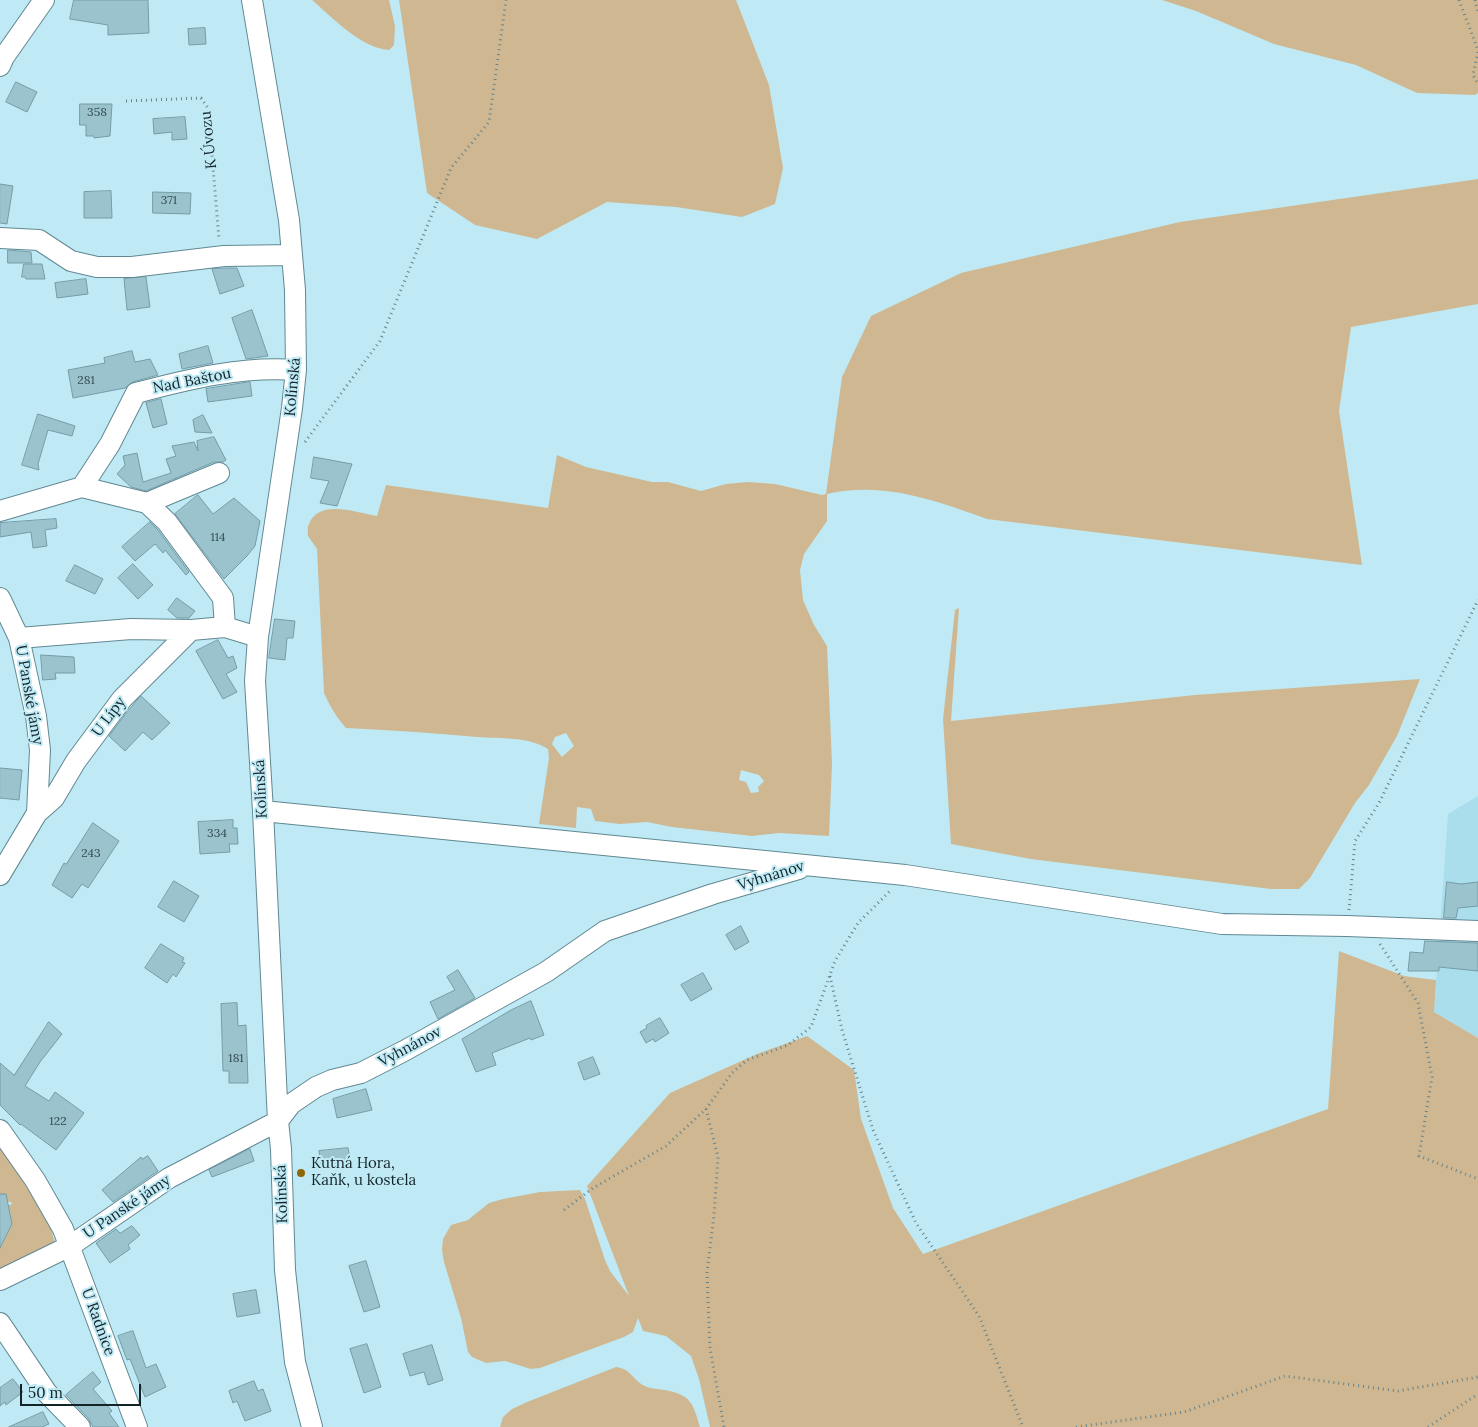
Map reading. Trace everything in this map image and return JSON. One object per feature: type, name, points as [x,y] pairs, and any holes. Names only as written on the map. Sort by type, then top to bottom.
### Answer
[{"type":"street","points":[[0,66],[4,57],[44,0]]},
{"type":"street","name":"Kolínská","points":[[252,0],[289,220],[295,290],[296,370],[258,637],[255,681],[281,1149],[285,1270],[295,1362],[312,1427]]},
{"type":"street","points":[[0,238],[38,240],[71,261],[97,267],[132,267],[224,256],[292,255]]},
{"type":"street","name":"Nad Baštou","points":[[82,487],[110,444],[136,393],[227,373],[269,368],[296,370]]},
{"type":"street","points":[[147,502],[219,473]]},
{"type":"street","points":[[0,511],[82,487],[147,502],[167,522],[223,598],[225,627]]},
{"type":"street","name":"U Panské jámy","points":[[0,598],[18,638],[36,716],[40,750],[37,813],[0,875]]},
{"type":"street","points":[[18,638],[131,629],[191,630],[225,627],[258,637]]},
{"type":"street","name":"U Lípy","points":[[37,813],[54,798],[76,761],[122,699],[191,630]]},
{"type":"street","name":"Vyhnánov","points":[[263,811],[811,865]]},
{"type":"street","points":[[811,865],[905,875],[1222,924],[1478,931]]},
{"type":"street","name":"Vyhnánov","points":[[278,1121],[291,1104],[316,1087],[332,1080],[361,1073],[404,1051],[546,972],[605,931],[713,894],[811,865]]},
{"type":"street","name":"U Panské jámy","points":[[0,1130],[35,1180],[63,1229],[70,1246],[169,1178],[278,1121]]},
{"type":"street","points":[[0,1280],[70,1246]]},
{"type":"street","name":"U Radnice","points":[[70,1246],[137,1427]]},
{"type":"street","points":[[0,1323],[47,1393],[80,1427]]},
{"type":"path","points":[[299,449],[380,341],[451,168],[489,122],[506,0]]},
{"type":"path","points":[[1459,0],[1478,51],[1473,75],[1478,84]]},
{"type":"path","points":[[1475,0],[1478,13]]},
{"type":"path","name":"K Úvozu","points":[[126,101],[201,98],[208,108],[217,234],[224,256]]},
{"type":"path","points":[[1347,926],[1355,841],[1379,803],[1478,600]]},
{"type":"path","points":[[564,1210],[593,1188],[666,1146],[706,1110],[732,1073],[747,1060],[788,1045],[811,1027],[835,961],[858,923],[905,875]]},
{"type":"path","points":[[1370,927],[1418,1003],[1432,1077],[1419,1156],[1478,1179]]},
{"type":"path","points":[[830,976],[842,1030],[873,1130],[916,1224],[979,1316],[1023,1427]]},
{"type":"path","points":[[706,1110],[718,1157],[707,1273],[710,1348],[724,1427]]},
{"type":"path","points":[[1076,1427],[1184,1412],[1285,1376],[1398,1391],[1478,1377]]},
{"type":"path","points":[[1428,1427],[1478,1394]]},
{"type":"shaded area","points":[[312,0],[389,0],[395,26],[394,45],[389,50],[368,44],[348,31]]},
{"type":"shaded area","points":[[399,0],[736,0],[769,85],[783,168],[775,204],[742,217],[676,207],[607,202],[537,239],[475,225],[427,193]]},
{"type":"shaded area","points":[[1162,0],[1478,0],[1478,93],[1475,95],[1417,93],[1356,65],[1274,44],[1196,11]]},
{"type":"shaded area","points":[[1478,179],[1478,304],[1351,327],[1339,411],[1362,565],[987,519],[928,499],[888,491],[868,490],[827,494],[827,521],[804,554],[800,570],[803,600],[814,625],[827,646],[832,764],[829,836],[779,833],[752,836],[672,827],[647,822],[620,824],[595,821],[591,809],[577,807],[576,828],[539,824],[549,758],[548,749],[531,742],[514,739],[346,728],[331,707],[324,693],[317,549],[308,536],[309,524],[314,516],[321,511],[340,509],[377,516],[386,485],[548,508],[557,455],[586,467],[652,482],[668,482],[701,491],[726,484],[748,482],[775,484],[822,495],[826,494],[842,377],[871,316],[961,273],[1180,222]],"holes":[[[566,733],[574,746],[562,757],[552,744],[555,737]],[[741,770],[759,775],[764,781],[758,787],[759,792],[751,793],[746,782],[739,780]]]},
{"type":"shaded area","points":[[959,608],[951,721],[1195,695],[1420,679],[1397,736],[1369,785],[1355,803],[1310,878],[1299,889],[1271,889],[1031,859],[951,844],[943,719],[955,610]]},
{"type":"shaded area","points":[[1478,796],[1478,1038],[1434,1012],[1448,814]]},
{"type":"shaded area","points":[[1339,951],[1404,976],[1436,980],[1434,1012],[1478,1038],[1478,1427],[710,1427],[699,1379],[691,1356],[666,1336],[643,1331],[638,1318],[633,1332],[624,1337],[540,1368],[531,1369],[505,1361],[486,1363],[472,1357],[468,1352],[461,1318],[444,1262],[443,1239],[451,1225],[468,1220],[489,1203],[540,1192],[580,1190],[585,1199],[610,1271],[629,1296],[587,1186],[670,1093],[757,1054],[807,1036],[854,1070],[861,1119],[893,1208],[923,1254],[1328,1109]]},
{"type":"shaded area","points":[[0,1147],[49,1221],[55,1244],[0,1272],[0,1235],[9,1228],[11,1229],[12,1223],[8,1212],[11,1212],[8,1210],[9,1205],[12,1204],[8,1202],[5,1194],[3,1196],[0,1195]]},
{"type":"shaded area","points":[[616,1367],[626,1370],[645,1386],[674,1392],[686,1398],[693,1406],[700,1427],[500,1427],[503,1417],[512,1409]]},
{"type":"building","points":[[74,0],[148,0],[149,33],[108,35],[108,25],[70,19]]},
{"type":"building","points":[[205,28],[206,44],[189,45],[188,29]]},
{"type":"building","points":[[16,82],[37,92],[27,112],[6,102]]},
{"type":"building","points":[[80,104],[112,104],[110,136],[94,138],[94,136],[86,136],[86,125],[80,125]]},
{"type":"building","points":[[185,117],[187,139],[172,140],[172,132],[154,134],[153,119]]},
{"type":"building","points":[[0,184],[13,186],[7,224],[0,223]]},
{"type":"building","points":[[111,191],[112,218],[84,218],[84,192]]},
{"type":"building","points":[[153,192],[191,193],[190,214],[153,213]]},
{"type":"building","points":[[8,250],[31,252],[32,263],[8,263]]},
{"type":"building","points":[[24,264],[42,264],[45,279],[26,279],[22,277]]},
{"type":"building","points":[[237,268],[244,286],[220,294],[212,269]]},
{"type":"building","points":[[146,277],[150,307],[127,310],[124,279]]},
{"type":"building","points":[[86,279],[88,294],[57,298],[55,283]]},
{"type":"building","points":[[252,310],[268,356],[246,359],[232,318]]},
{"type":"building","points":[[208,346],[213,363],[182,369],[179,354]]},
{"type":"building","points":[[132,351],[135,362],[150,359],[158,375],[133,382],[125,388],[73,398],[68,370],[105,363],[104,358]]},
{"type":"building","points":[[250,382],[252,396],[208,402],[206,389]]},
{"type":"building","points":[[161,399],[167,424],[153,428],[146,403]]},
{"type":"building","points":[[38,414],[75,426],[72,436],[48,430],[38,464],[39,470],[22,465]]},
{"type":"building","points":[[203,415],[212,433],[195,432],[193,420]]},
{"type":"building","points":[[214,437],[226,460],[223,462],[214,462],[146,491],[131,487],[117,474],[125,465],[123,456],[137,453],[143,482],[171,473],[166,459],[176,456],[172,446],[194,442],[198,451],[197,441]]},
{"type":"building","points":[[314,457],[352,464],[337,506],[320,503],[329,481],[311,478]]},
{"type":"building","points":[[198,495],[213,514],[234,498],[260,521],[255,546],[224,579],[175,514]]},
{"type":"building","points":[[56,519],[57,528],[45,530],[47,546],[33,548],[31,532],[0,537],[0,523]]},
{"type":"building","points":[[150,522],[189,572],[186,575],[165,550],[163,553],[155,544],[135,561],[122,547]]},
{"type":"building","points":[[133,564],[153,585],[138,599],[118,578]]},
{"type":"building","points":[[75,565],[103,579],[95,594],[66,581]]},
{"type":"building","points":[[177,598],[195,611],[189,618],[177,618],[168,610]]},
{"type":"building","points":[[275,619],[295,621],[293,638],[287,638],[285,660],[269,658]]},
{"type":"building","points":[[218,640],[228,658],[233,656],[237,668],[226,674],[237,692],[223,699],[196,651]]},
{"type":"building","points":[[41,655],[74,657],[75,673],[55,673],[56,679],[43,680]]},
{"type":"building","points":[[141,696],[170,723],[152,740],[143,732],[125,751],[109,736]]},
{"type":"building","points":[[0,768],[22,770],[19,800],[0,798]]},
{"type":"building","points":[[233,820],[233,828],[237,828],[238,844],[229,844],[230,852],[200,854],[198,822]]},
{"type":"building","points":[[93,823],[119,841],[88,888],[82,884],[72,898],[52,885],[64,863],[66,864]]},
{"type":"building","points":[[174,881],[199,896],[184,922],[158,907]]},
{"type":"building","points":[[1447,882],[1461,884],[1478,882],[1478,906],[1458,908],[1456,918],[1444,918]]},
{"type":"building","points":[[741,926],[749,942],[735,950],[726,935]]},
{"type":"building","points":[[1425,941],[1478,943],[1478,971],[1439,967],[1439,971],[1408,971],[1410,952],[1423,953]]},
{"type":"building","points":[[161,944],[184,958],[182,962],[185,963],[176,977],[173,974],[167,983],[145,968]]},
{"type":"building","points":[[458,970],[475,998],[438,1019],[430,1002],[455,990],[447,977]]},
{"type":"building","points":[[703,973],[712,989],[691,1001],[681,985]]},
{"type":"building","points":[[531,1001],[544,1035],[531,1040],[530,1038],[492,1053],[496,1065],[476,1072],[462,1039],[511,1010]]},
{"type":"building","points":[[237,1003],[238,1026],[246,1025],[248,1083],[229,1083],[229,1071],[223,1071],[221,1004]]},
{"type":"building","points":[[660,1018],[669,1033],[655,1042],[653,1039],[646,1043],[640,1032]]},
{"type":"building","points":[[49,1022],[62,1034],[40,1062],[25,1086],[49,1101],[55,1092],[84,1113],[56,1150],[20,1125],[0,1105],[0,1063],[14,1075]]},
{"type":"building","points":[[593,1057],[600,1074],[584,1080],[578,1063]]},
{"type":"building","points":[[366,1089],[372,1110],[337,1118],[333,1099]]},
{"type":"building","points":[[348,1148],[351,1162],[321,1166],[319,1151]]},
{"type":"building","points":[[250,1149],[254,1161],[212,1177],[209,1170]]},
{"type":"building","points":[[148,1156],[158,1171],[113,1202],[102,1190],[141,1157],[142,1159]]},
{"type":"building","points":[[0,1194],[6,1194],[12,1224],[0,1248]]},
{"type":"building","points":[[132,1226],[140,1235],[128,1245],[130,1249],[110,1263],[96,1243],[116,1229],[120,1233]]},
{"type":"building","points":[[366,1261],[380,1307],[364,1312],[349,1266]]},
{"type":"building","points":[[256,1290],[260,1313],[237,1317],[233,1294]]},
{"type":"building","points":[[133,1331],[146,1368],[156,1364],[166,1387],[145,1397],[130,1359],[127,1360],[118,1336]]},
{"type":"building","points":[[367,1344],[381,1387],[364,1393],[350,1349]]},
{"type":"building","points":[[432,1345],[443,1380],[428,1385],[424,1372],[410,1376],[403,1354]]},
{"type":"building","points":[[93,1372],[101,1382],[93,1389],[112,1411],[109,1413],[119,1427],[93,1427],[89,1419],[66,1395]]},
{"type":"building","points":[[13,1379],[23,1392],[6,1405],[5,1402],[0,1406],[0,1388]]},
{"type":"building","points":[[254,1381],[258,1391],[263,1389],[271,1411],[245,1421],[237,1401],[233,1403],[229,1391]]},
{"type":"building","points":[[43,1412],[49,1424],[42,1427],[9,1427]]},
{"type":"place","name":"Kutná Hora, Kaňk, u kostela","points":[[301,1173]]}]
